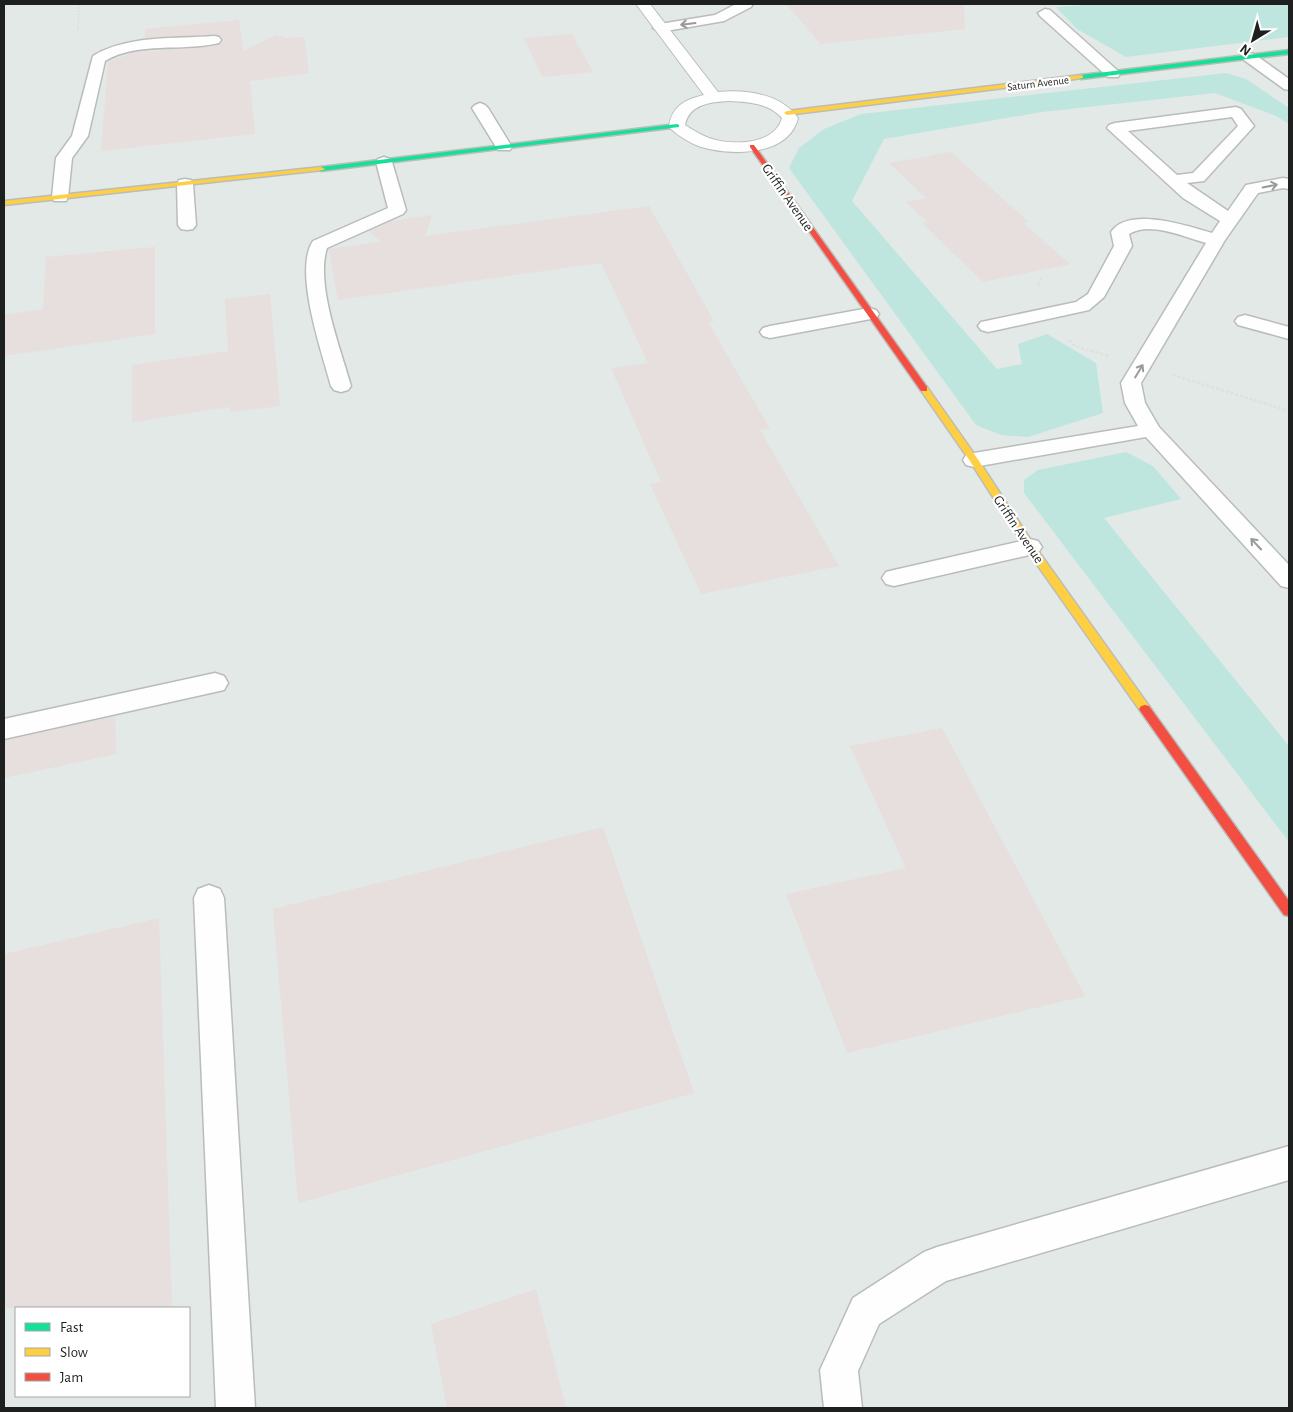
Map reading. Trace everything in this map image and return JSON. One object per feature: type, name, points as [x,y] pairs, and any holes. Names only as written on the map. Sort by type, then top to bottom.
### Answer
[{"type":"street","points":[[643,4],[714,97]]},
{"type":"street","name":"Saturn Avenue","points":[[787,113],[1289,52]]},
{"type":"street","points":[[729,96],[762,100],[777,106],[787,113],[790,118],[790,127],[783,135],[770,142],[752,146],[728,146],[708,143],[688,136],[677,126],[677,118],[683,109],[694,103],[714,97],[729,96]]},
{"type":"street","points":[[4,203],[384,162],[677,126]]},
{"type":"street","name":"Griffin Avenue","points":[[752,146],[974,460],[1030,546],[1289,911]]},
{"type":"lane","points":[[714,4],[723,16]]},
{"type":"lane","points":[[660,28],[706,22],[723,16],[746,4]]},
{"type":"lane","points":[[1045,13],[1113,74]]},
{"type":"lane","points":[[60,197],[64,158],[80,136],[98,59],[102,55],[120,49],[214,40]]},
{"type":"lane","points":[[1249,58],[1289,86]]},
{"type":"lane","points":[[480,108],[504,147]]},
{"type":"lane","points":[[1174,180],[1198,177],[1246,126],[1236,112],[1115,128],[1189,194],[1230,220]]},
{"type":"lane","points":[[341,386],[319,306],[314,260],[319,245],[397,210],[384,162]]},
{"type":"lane","points":[[1289,184],[1283,183],[1252,189],[1216,240],[1131,383],[1135,403],[1152,430],[1289,580]]},
{"type":"lane","points":[[185,184],[187,224]]},
{"type":"lane","points":[[988,326],[1082,306],[1095,297],[1123,246],[1120,232],[1126,226],[1148,223],[1216,240]]},
{"type":"lane","points":[[770,332],[869,314]]},
{"type":"lane","points":[[1245,321],[1289,333]]},
{"type":"lane","points":[[974,460],[1152,430]]},
{"type":"lane","points":[[894,578],[1030,546]]},
{"type":"lane","points":[[4,729],[215,683]]},
{"type":"lane","points":[[209,898],[236,1408]]},
{"type":"lane","points":[[843,1408],[839,1370],[866,1311],[937,1266],[1289,1163]]},
{"type":"path","points":[[78,30],[79,4]]},
{"type":"shaded area","points":[[4,4],[1289,4],[1289,1408],[4,1408]]},
{"type":"green space","points":[[1102,4],[1289,4],[1289,37],[1126,57],[1077,29],[1056,7]]},
{"type":"green space","points":[[1226,73],[1246,79],[1289,108],[1289,124],[1276,116],[1215,93],[1042,112],[884,139],[852,201],[997,369],[1022,364],[1018,344],[1047,334],[1096,363],[1103,413],[1028,437],[1001,435],[976,425],[789,168],[799,148],[824,129],[861,114]]},
{"type":"green space","points":[[1126,452],[1153,466],[1181,499],[1104,518],[1289,746],[1289,842],[1024,493],[1024,480],[1038,470]]},
{"type":"building","points":[[786,4],[964,4],[965,29],[821,44]]},
{"type":"building","points":[[239,20],[243,51],[276,35],[287,38],[304,37],[309,73],[250,81],[255,134],[101,151],[108,62],[132,53],[205,47],[219,45],[223,41],[221,36],[214,34],[145,38],[145,29]]},
{"type":"building","points":[[572,34],[593,72],[542,77],[524,38]]},
{"type":"building","points":[[951,152],[1029,222],[1023,223],[1070,264],[983,282],[922,223],[927,222],[906,202],[926,198],[889,163]]},
{"type":"building","points":[[649,206],[714,321],[708,322],[770,429],[760,430],[839,566],[701,594],[650,484],[661,482],[611,368],[648,363],[601,263],[338,300],[329,249],[381,242],[369,231],[392,221],[432,215],[425,236]]},
{"type":"building","points":[[155,247],[155,334],[4,356],[4,315],[43,309],[46,257]]},
{"type":"building","points":[[270,294],[280,406],[231,412],[230,407],[132,422],[132,365],[228,351],[225,299]]},
{"type":"building","points":[[115,716],[116,754],[4,778],[4,741]]},
{"type":"building","points":[[942,728],[1085,996],[847,1053],[786,894],[906,868],[850,746]]},
{"type":"building","points":[[603,827],[694,1093],[298,1203],[273,909]]},
{"type":"building","points":[[159,918],[172,1307],[4,1308],[4,954]]},
{"type":"building","points":[[536,1289],[566,1408],[447,1408],[431,1324]]},
{"type":"traffic: fast","points":[[1081,77],[1289,52]]},
{"type":"traffic: fast","points":[[321,169],[677,126]]},
{"type":"traffic: slow","points":[[787,113],[1081,77]]},
{"type":"traffic: slow","points":[[4,203],[321,169]]},
{"type":"traffic: slow","points":[[924,389],[974,460],[1030,547],[1145,709]]},
{"type":"traffic: jam","points":[[752,146],[924,389]]},
{"type":"traffic: jam","points":[[1145,709],[1289,911]]}]
